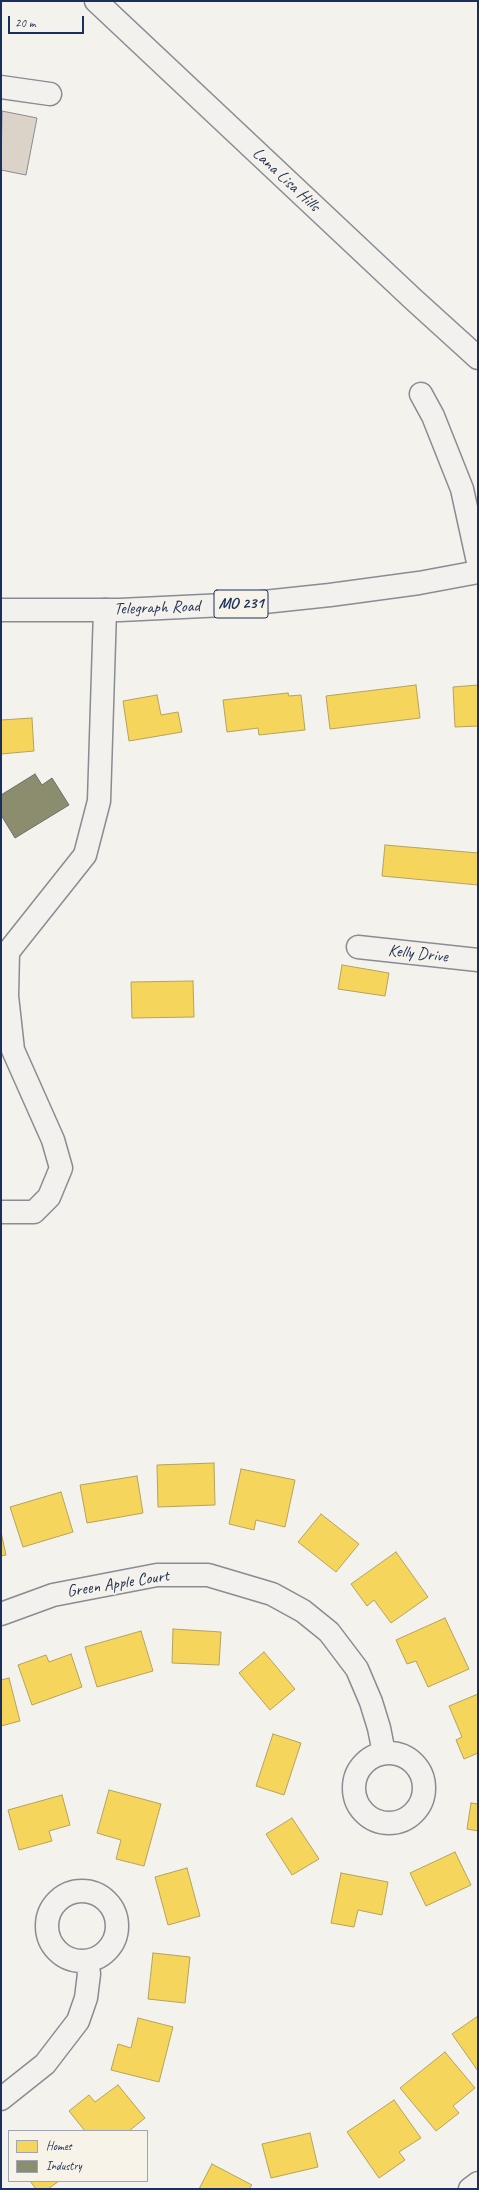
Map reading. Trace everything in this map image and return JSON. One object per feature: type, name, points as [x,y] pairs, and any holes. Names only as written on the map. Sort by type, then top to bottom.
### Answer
[{"type":"street","name":"Lana Lisa Hills","points":[[96,1],[413,299],[478,358]]},
{"type":"street","points":[[1,87],[50,94]]},
{"type":"street","points":[[421,394],[433,416],[462,489],[478,562]]},
{"type":"street","name":"Telegraph Road","points":[[1,610],[105,610],[245,604],[322,596],[419,583],[478,572]]},
{"type":"street","points":[[1,1212],[34,1212],[49,1197],[61,1168],[53,1140],[13,1050],[7,996],[8,952],[85,855],[99,801],[105,610]]},
{"type":"street","name":"Kelly Drive","points":[[358,947],[478,960]]},
{"type":"street","name":"Green Apple Court","points":[[1,1614],[53,1595],[157,1575],[208,1575],[272,1594],[303,1611],[329,1632],[357,1669],[375,1715],[384,1754]]},
{"type":"street","points":[[1,2099],[45,2064],[78,2021],[86,1998],[89,1974],[87,1961]]},
{"type":"street","points":[[470,2189],[478,2183]]},
{"type":"building: Homes","points":[[416,685],[420,718],[330,729],[326,696]]},
{"type":"building: Homes","points":[[478,685],[478,726],[455,727],[453,687]]},
{"type":"building: Homes","points":[[288,693],[289,696],[301,695],[305,730],[259,735],[258,728],[227,732],[223,700]]},
{"type":"building: Homes","points":[[157,695],[161,715],[178,712],[182,732],[129,741],[123,701]]},
{"type":"building: Homes","points":[[32,718],[34,751],[1,754],[1,720]]},
{"type":"building: Homes","points":[[385,845],[478,853],[478,885],[382,876]]},
{"type":"building: Homes","points":[[342,965],[389,973],[385,996],[338,989]]},
{"type":"building: Homes","points":[[193,981],[194,1017],[132,1018],[131,982]]},
{"type":"building: Homes","points":[[214,1463],[215,1505],[158,1507],[157,1465]]},
{"type":"building: Homes","points":[[241,1469],[295,1480],[285,1527],[256,1520],[254,1530],[229,1524]]},
{"type":"building: Homes","points":[[137,1476],[143,1513],[87,1523],[80,1485]]},
{"type":"building: Homes","points":[[61,1492],[73,1532],[23,1547],[10,1507]]},
{"type":"building: Homes","points":[[321,1514],[359,1544],[336,1572],[298,1542]]},
{"type":"building: Homes","points":[[1,1532],[6,1555],[1,1556]]},
{"type":"building: Homes","points":[[396,1552],[428,1597],[391,1623],[374,1600],[367,1606],[351,1584]]},
{"type":"building: Homes","points":[[445,1618],[469,1669],[428,1687],[416,1661],[407,1664],[396,1640]]},
{"type":"building: Homes","points":[[173,1629],[221,1632],[219,1665],[172,1663]]},
{"type":"building: Homes","points":[[141,1631],[153,1671],[97,1687],[85,1647]]},
{"type":"building: Homes","points":[[264,1652],[295,1689],[270,1710],[239,1673]]},
{"type":"building: Homes","points":[[71,1654],[82,1687],[32,1705],[18,1665],[46,1655],[49,1662]]},
{"type":"building: Homes","points":[[9,1678],[20,1721],[1,1726],[1,1680]]},
{"type":"building: Homes","points":[[478,1694],[478,1753],[464,1759],[456,1740],[462,1737],[449,1706]]},
{"type":"building: Homes","points":[[273,1734],[301,1743],[284,1795],[256,1786]]},
{"type":"building: Homes","points":[[109,1790],[161,1804],[144,1866],[116,1859],[121,1840],[97,1833]]},
{"type":"building: Homes","points":[[62,1795],[70,1825],[49,1831],[52,1841],[19,1850],[8,1810]]},
{"type":"building: Homes","points":[[471,1803],[478,1804],[478,1831],[467,1829]]},
{"type":"building: Homes","points":[[292,1818],[319,1859],[292,1875],[266,1834]]},
{"type":"building: Homes","points":[[455,1852],[471,1885],[426,1906],[410,1873]]},
{"type":"building: Homes","points":[[187,1868],[200,1916],[168,1925],[155,1877]]},
{"type":"building: Homes","points":[[341,1873],[388,1882],[382,1915],[358,1910],[354,1927],[331,1923]]},
{"type":"building: Homes","points":[[153,1953],[190,1957],[185,2003],[148,1999]]},
{"type":"building: Homes","points":[[478,2016],[478,2071],[452,2034]]},
{"type":"building: Homes","points":[[138,2018],[173,2027],[159,2082],[111,2070],[118,2044],[131,2048]]},
{"type":"building: Homes","points":[[445,2052],[475,2088],[453,2106],[459,2113],[436,2131],[400,2088]]},
{"type":"building: Homes","points":[[118,2085],[145,2118],[130,2130],[84,2130],[69,2111],[89,2095],[95,2102]]},
{"type":"building: Homes","points":[[394,2100],[421,2138],[399,2152],[405,2160],[379,2178],[347,2132]]},
{"type":"building: Homes","points":[[310,2133],[318,2167],[271,2178],[262,2144]]},
{"type":"building: Homes","points":[[212,2164],[252,2185],[249,2189],[199,2189]]},
{"type":"building: Homes","points":[[31,2182],[58,2182],[48,2189],[36,2189]]},
{"type":"building: Industry","points":[[35,774],[42,785],[52,778],[69,805],[15,838],[1,815],[1,795]]},
{"type":"building: Other","points":[[2,111],[37,118],[26,175],[1,170]]}]
